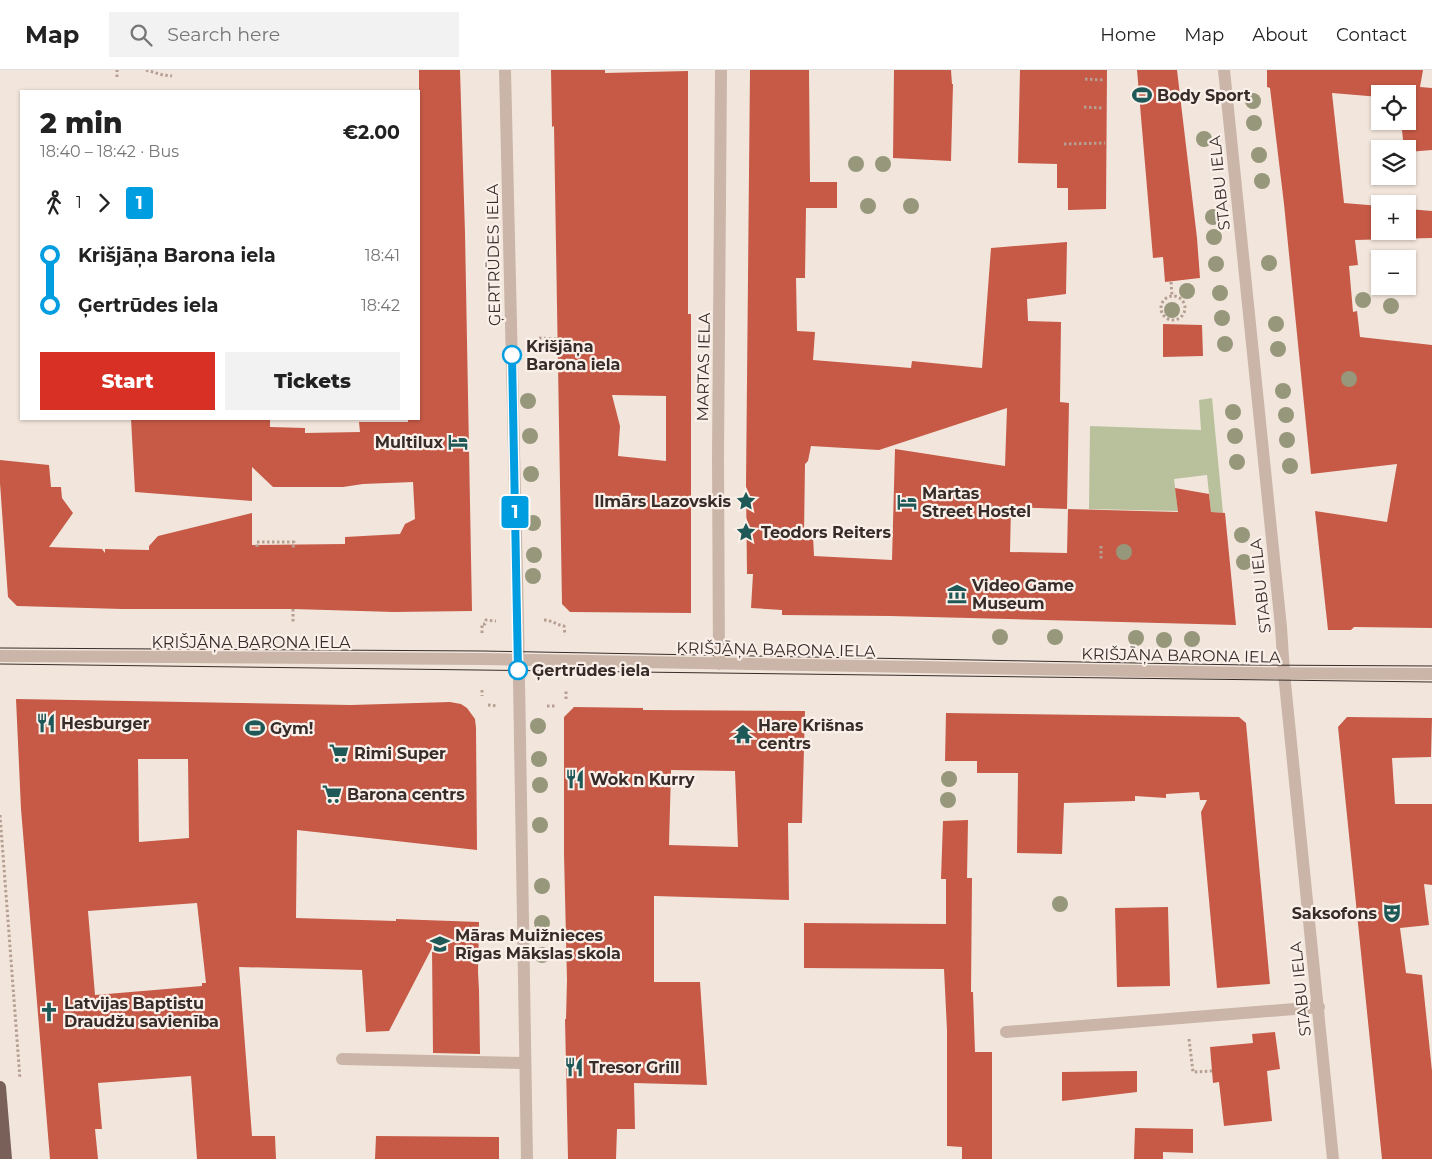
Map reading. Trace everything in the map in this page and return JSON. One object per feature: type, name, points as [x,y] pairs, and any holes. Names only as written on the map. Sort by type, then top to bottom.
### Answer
[{"type":"main road","points":[[0,1087],[6,1159]]},
{"type":"street","name":"ĢERTRŪDES IELA","points":[[505,70],[527,1159]]},
{"type":"street","name":"MARTAS IELA","points":[[719,664],[718,458],[721,70]]},
{"type":"street","name":"STABU IELA","points":[[1224,70],[1333,1159]]},
{"type":"street","name":"KRIŠJĀŅA BARONA IELA","points":[[0,656],[517,660],[1432,674]]},
{"type":"street","points":[[1006,1032],[1319,1007]]},
{"type":"street","points":[[342,1059],[525,1063]]},
{"type":"path","points":[[117,70],[117,77]]},
{"type":"path","points":[[146,70],[172,76]]},
{"type":"path","points":[[1085,79],[1104,80]]},
{"type":"path","points":[[1084,107],[1102,108]]},
{"type":"path","points":[[1064,144],[1105,143]]},
{"type":"path","points":[[1171,282],[1172,296]]},
{"type":"path","points":[[1172,296],[1180,298],[1185,309],[1182,316],[1174,320],[1164,316],[1161,310],[1162,302],[1172,296]]},
{"type":"path","points":[[540,338],[557,339]]},
{"type":"path","points":[[257,547],[257,542],[294,542],[294,548]]},
{"type":"path","points":[[1101,546],[1101,559]]},
{"type":"path","points":[[293,609],[293,623]]},
{"type":"path","points":[[482,633],[482,624],[486,620],[496,621]]},
{"type":"path","points":[[544,620],[552,620],[564,626],[565,635]]},
{"type":"path","points":[[482,690],[482,696]]},
{"type":"path","points":[[566,690],[566,699]]},
{"type":"path","points":[[488,705],[500,706]]},
{"type":"path","points":[[546,706],[556,706]]},
{"type":"path","points":[[0,814],[20,1080]]},
{"type":"path","points":[[1186,1018],[1193,1072],[1212,1071]]},
{"type":"green space","points":[[1212,398],[1223,513],[1211,512],[1207,475],[1174,479],[1178,511],[1089,509],[1090,426],[1201,430],[1199,400]]},
{"type":"building","points":[[419,70],[460,70],[472,611],[394,612],[17,606],[8,597],[0,460],[49,465],[51,487],[61,487],[62,498],[73,513],[49,547],[102,549],[105,553],[105,549],[149,550],[149,546],[158,536],[252,513],[252,545],[345,544],[345,537],[400,534],[405,524],[415,519],[413,482],[363,484],[343,487],[273,487],[252,467],[252,501],[135,492],[131,420],[270,420],[270,427],[305,428],[305,433],[360,432],[359,422],[408,422],[408,420],[420,420]]},
{"type":"building","points":[[551,70],[605,70],[605,73],[688,71],[688,314],[691,314],[691,613],[570,612],[562,604],[554,126],[552,127]],"holes":[[[612,395],[666,396],[666,461],[618,456],[620,426]]]},
{"type":"building","points":[[750,70],[809,70],[810,182],[837,182],[837,208],[806,208],[805,278],[796,278],[797,331],[815,332],[813,360],[911,368],[912,361],[982,368],[991,248],[1067,242],[1066,294],[1027,299],[1028,321],[1061,322],[1060,402],[1069,403],[1067,509],[1011,507],[1010,552],[1067,553],[1068,509],[1178,512],[1175,488],[1209,494],[1211,512],[1225,513],[1236,625],[782,615],[782,610],[751,608],[753,574],[747,574],[746,484]],"holes":[[[1007,408],[1005,466],[895,449],[892,560],[814,556],[813,535],[804,534],[805,464],[808,461],[811,446],[879,450]]]},
{"type":"building","points":[[894,70],[951,70],[953,84],[951,161],[893,158]]},
{"type":"building","points":[[1020,70],[1107,70],[1106,209],[1068,210],[1068,188],[1057,188],[1057,164],[1018,163]]},
{"type":"building","points":[[1137,70],[1177,70],[1200,278],[1165,282],[1163,257],[1153,258]]},
{"type":"building","points":[[1267,70],[1423,70],[1420,87],[1432,88],[1432,150],[1416,151],[1416,140],[1403,140],[1402,130],[1416,130],[1416,85],[1371,85],[1371,96],[1332,93],[1344,203],[1371,205],[1371,240],[1355,240],[1358,265],[1349,266],[1353,312],[1357,311],[1360,337],[1432,345],[1432,628],[1354,627],[1351,630],[1328,630],[1315,511],[1387,522],[1397,464],[1311,474],[1284,204],[1270,88],[1267,87]]},
{"type":"building","points":[[1416,210],[1432,211],[1432,238],[1416,238]]},
{"type":"building","points":[[1163,324],[1202,325],[1203,356],[1163,357]]},
{"type":"building","points":[[16,699],[351,705],[450,702],[461,704],[467,708],[475,719],[476,728],[477,850],[297,830],[296,918],[479,922],[480,1054],[433,1053],[432,948],[389,1031],[366,1032],[362,970],[239,967],[252,1136],[275,1136],[276,1159],[197,1159],[191,1076],[98,1083],[102,1129],[95,1129],[98,1159],[50,1159],[21,809]],"holes":[[[138,759],[188,759],[189,838],[139,842]],[[197,903],[206,983],[202,983],[202,986],[95,995],[88,911]]]},
{"type":"building","points":[[574,707],[643,708],[643,710],[805,711],[802,823],[788,823],[789,900],[654,896],[654,982],[700,982],[707,1085],[634,1083],[635,1129],[617,1129],[616,1159],[568,1159],[565,1019],[567,980],[564,854],[564,717]],"holes":[[[671,770],[735,771],[738,847],[669,845]]]},
{"type":"building","points":[[946,713],[1239,717],[1246,723],[1270,984],[1217,988],[1201,812],[1207,800],[1200,800],[1199,792],[1166,794],[1166,798],[1135,796],[1135,801],[1064,803],[1062,854],[1017,853],[1018,773],[977,773],[977,761],[945,761]]},
{"type":"building","points":[[1347,717],[1432,718],[1431,757],[1392,758],[1395,804],[1432,804],[1432,885],[1424,884],[1429,925],[1400,928],[1406,973],[1422,975],[1432,1071],[1432,1159],[1382,1159],[1338,727]]},
{"type":"building","points":[[968,820],[967,878],[972,878],[971,992],[973,992],[975,1052],[992,1052],[992,1159],[962,1159],[962,1147],[947,1146],[947,1030],[944,969],[804,968],[804,923],[946,924],[946,879],[941,879],[943,821]]},
{"type":"building","points":[[1168,907],[1170,986],[1117,987],[1115,908]]},
{"type":"building","points":[[1275,1032],[1280,1069],[1267,1071],[1272,1121],[1224,1126],[1219,1082],[1213,1083],[1210,1047],[1253,1043],[1252,1034]]},
{"type":"building","points":[[1137,1071],[1137,1092],[1062,1101],[1062,1072]]},
{"type":"building","points":[[1135,1128],[1193,1129],[1193,1153],[1163,1152],[1163,1159],[1134,1159]]},
{"type":"building","points":[[376,1136],[499,1137],[499,1159],[375,1159]]},
{"type":"tram line","points":[[0,648],[483,651],[1246,665],[1432,666]]},
{"type":"tram line","points":[[0,664],[1432,682]]},
{"type":"bus line","name":"1","points":[[512,355],[518,670]]},
{"type":"place","name":"Body Sport","points":[[1142,95]]},
{"type":"place","name":"Krišjāņa Barona iela","points":[[512,355]]},
{"type":"place","name":"Multilux","points":[[458,442]]},
{"type":"place","name":"Ilmārs Lazovskis","points":[[746,501]]},
{"type":"place","name":"Martas Street Hostel","points":[[907,502]]},
{"type":"place","name":"Teodors Reiters","points":[[746,532]]},
{"type":"place","name":"Video Game Museum","points":[[957,594]]},
{"type":"place","name":"Ģertrūdes iela","points":[[518,670]]},
{"type":"place","name":"Hesburger","points":[[46,723]]},
{"type":"place","name":"Gym!","points":[[255,728]]},
{"type":"place","name":"Hare Krišnas centrs","points":[[743,734]]},
{"type":"place","name":"Rimi Super","points":[[339,753]]},
{"type":"place","name":"Wok n Kurry","points":[[575,779]]},
{"type":"place","name":"Barona centrs","points":[[332,794]]},
{"type":"place","name":"Saksofons","points":[[1392,913]]},
{"type":"place","name":"Māras Muižnieces Rīgas Mākslas skola","points":[[440,944]]},
{"type":"place","name":"Latvijas Baptistu Draudžu savienība","points":[[49,1012]]},
{"type":"place","name":"Tresor Grill","points":[[574,1067]]}]
